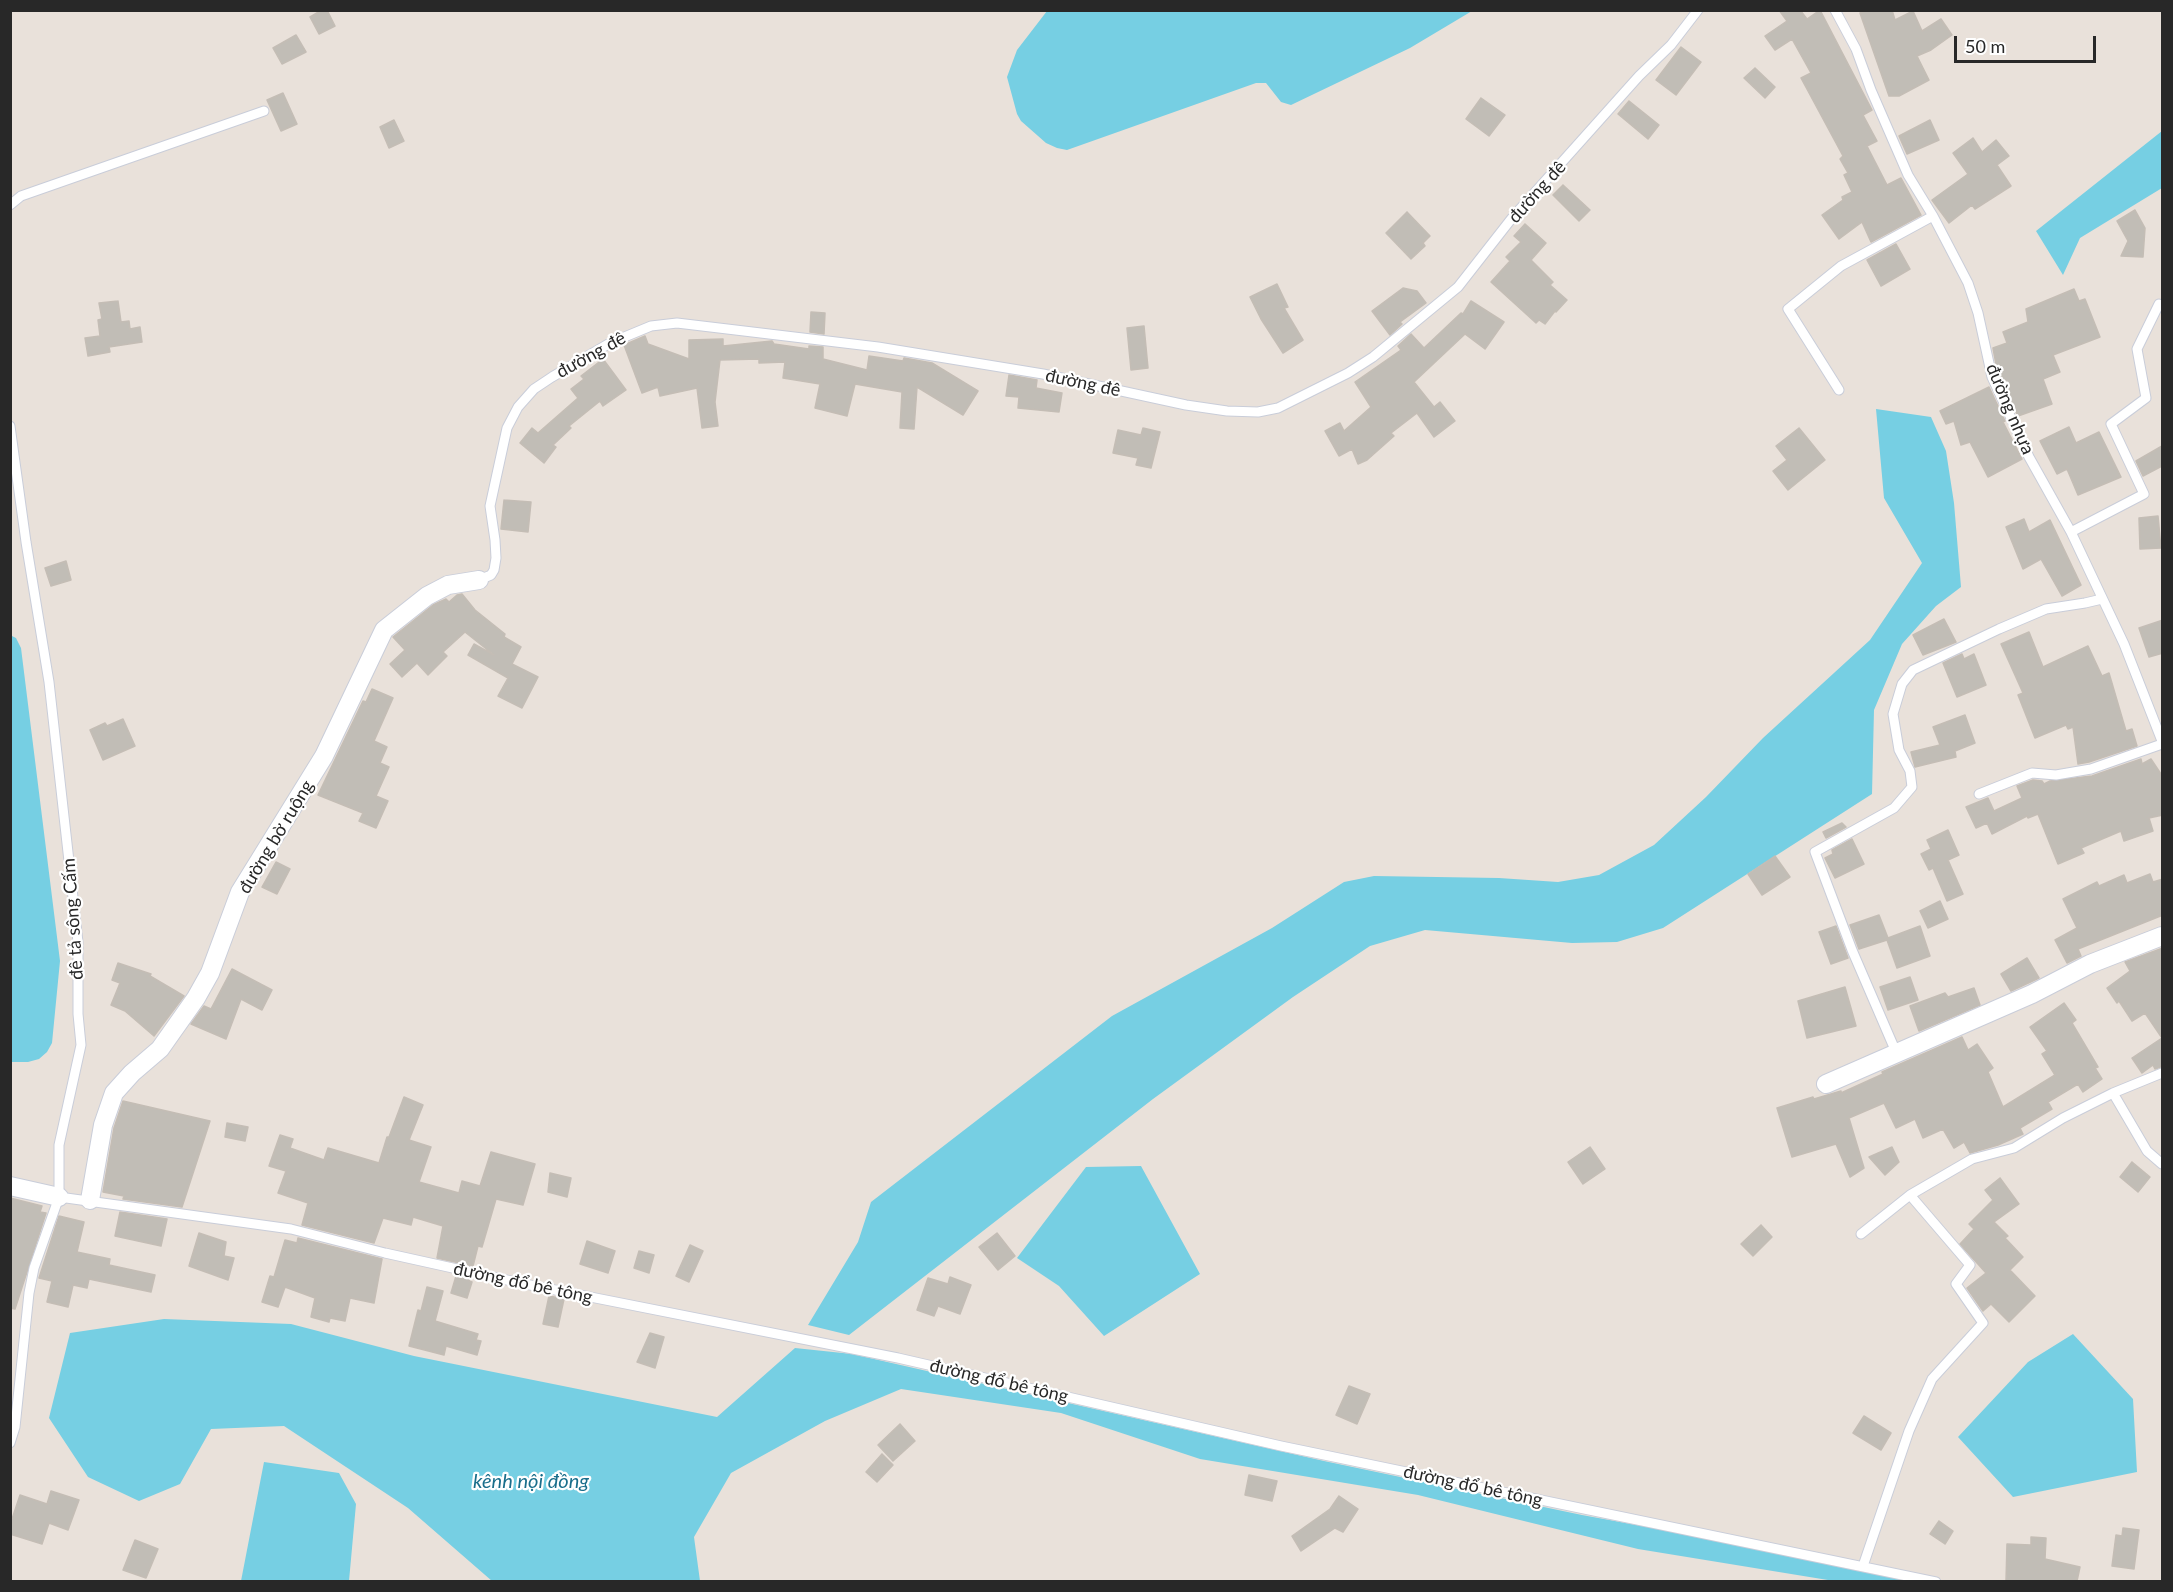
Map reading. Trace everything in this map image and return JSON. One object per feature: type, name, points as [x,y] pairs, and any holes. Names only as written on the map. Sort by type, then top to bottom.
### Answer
[{"type":"street","name":"đường bờ ruộng","points":[[90,1200],[103,1125],[114,1093],[132,1073],[160,1049],[196,998],[210,973],[240,892],[324,756],[384,630],[427,596],[448,585],[479,580]]},
{"type":"street","points":[[1826,1084],[2032,994],[2090,964],[2163,936]]},
{"type":"street","points":[[10,1186],[59,1197]]},
{"type":"lane","name":"đường đê","points":[[479,580],[491,575],[494,570],[495,540],[490,506],[507,428],[518,407],[534,389],[552,377],[610,343],[651,326],[677,323],[878,347],[1043,374],[1186,405],[1227,411],[1258,412],[1278,408],[1348,373],[1373,357],[1458,287],[1512,218],[1639,76],[1671,45],[1698,10]]},
{"type":"lane","name":"đường nhựa","points":[[1835,10],[1856,49],[1875,101],[1908,175],[1933,216],[1968,283],[1978,313],[1992,377],[2029,457],[2071,532],[2124,644],[2163,742]]},
{"type":"lane","points":[[10,205],[21,196],[264,111]]},
{"type":"lane","points":[[1839,390],[1788,309],[1841,266],[1933,216]]},
{"type":"lane","points":[[2071,532],[2144,494],[2110,424],[2146,398],[2137,349],[2159,304]]},
{"type":"lane","name":"đê tả sông Cấm","points":[[10,426],[26,542],[50,682],[78,942],[78,1014],[81,1045],[59,1145],[59,1197],[34,1268],[29,1293],[15,1426],[10,1443]]},
{"type":"lane","points":[[1896,1052],[1852,950],[1815,852],[1894,808],[1912,787],[1910,771],[1899,750],[1893,714],[1902,684],[1913,670],[2046,609],[2102,599]]},
{"type":"lane","points":[[1979,794],[2032,773],[2056,775],[2091,769],[2163,742]]},
{"type":"lane","points":[[1861,1234],[1910,1195],[1972,1159],[2014,1148],[2063,1118],[2113,1093],[2163,1073]]},
{"type":"lane","points":[[2113,1093],[2148,1151],[2163,1164]]},
{"type":"lane","points":[[1863,1566],[1909,1431],[1932,1379],[1983,1323],[1956,1284],[1970,1264],[1910,1195]]},
{"type":"lane","name":"đường đổ bê tông","points":[[59,1197],[291,1229],[525,1284],[898,1358],[1281,1446],[1936,1581]]},
{"type":"water","points":[[1047,11],[1472,11],[1410,48],[1291,105],[1281,102],[1266,83],[1256,83],[1067,150],[1046,143],[1021,121],[1007,77],[1017,50]]},
{"type":"water","points":[[2162,131],[2162,188],[2080,238],[2063,275],[2036,231]]},
{"type":"water","points":[[1876,409],[1931,417],[1946,451],[1954,503],[1961,587],[1936,606],[1902,644],[1874,710],[1872,794],[1663,928],[1617,942],[1572,943],[1425,930],[1370,946],[1293,997],[1153,1099],[849,1335],[808,1325],[858,1242],[871,1202],[1112,1016],[1272,928],[1344,882],[1374,876],[1499,878],[1558,882],[1599,875],[1654,845],[1706,797],[1763,738],[1870,640],[1922,563],[1884,498]]},
{"type":"water","points":[[10,635],[16,638],[21,648],[60,961],[52,1043],[39,1059],[28,1062],[10,1062]]},
{"type":"water","points":[[1141,1166],[1200,1274],[1104,1336],[1059,1286],[1017,1258],[1086,1167]]},
{"type":"water","name":"kênh nội đồng","points":[[164,1319],[291,1324],[414,1356],[717,1417],[795,1348],[852,1354],[1324,1461],[1909,1581],[1834,1581],[1638,1549],[1418,1495],[1200,1459],[1061,1413],[901,1389],[825,1421],[731,1473],[694,1537],[700,1581],[492,1581],[408,1508],[284,1426],[211,1429],[180,1484],[139,1501],[88,1477],[49,1418],[70,1333]]},
{"type":"water","points":[[2073,1334],[2133,1399],[2137,1472],[2013,1497],[1958,1437],[2028,1362]]},
{"type":"water","points":[[264,1462],[339,1473],[356,1504],[349,1581],[241,1581]]},
{"type":"building","points":[[322,10],[327,10],[335,26],[319,34],[310,17]]},
{"type":"building","points":[[1779,10],[1800,10],[1807,19],[1820,10],[1872,110],[1863,115],[1877,141],[1867,146],[1887,185],[1901,178],[1921,215],[1871,242],[1862,222],[1839,239],[1822,215],[1843,200],[1842,197],[1852,192],[1844,175],[1848,173],[1840,159],[1843,156],[1801,78],[1811,73],[1792,39],[1775,50],[1765,36],[1787,21]]},
{"type":"building","points":[[1868,10],[1892,10],[1895,20],[1913,11],[1922,31],[1941,19],[1952,35],[1931,50],[1917,56],[1929,80],[1899,96],[1889,96],[1860,13]]},
{"type":"building","points":[[296,35],[306,52],[282,64],[273,48]]},
{"type":"building","points":[[1681,47],[1701,62],[1676,95],[1656,80]]},
{"type":"building","points":[[1755,68],[1775,87],[1765,98],[1744,78]]},
{"type":"building","points":[[283,93],[297,124],[281,131],[267,100]]},
{"type":"building","points":[[1481,98],[1505,115],[1489,136],[1466,119]]},
{"type":"building","points":[[1629,101],[1659,125],[1648,139],[1618,114]]},
{"type":"building","points":[[394,120],[404,141],[389,148],[380,127]]},
{"type":"building","points":[[1930,120],[1939,140],[1907,154],[1899,136]]},
{"type":"building","points":[[1973,138],[1982,152],[1996,140],[2009,156],[1997,165],[2011,186],[1975,209],[1972,205],[1949,223],[1932,200],[1968,174],[1953,153]]},
{"type":"building","points":[[1563,185],[1590,210],[1579,221],[1553,195]]},
{"type":"building","points":[[2135,210],[2145,228],[2143,257],[2121,256],[2128,241],[2117,221]]},
{"type":"building","points":[[1407,212],[1430,236],[1423,243],[1425,246],[1411,259],[1386,233]]},
{"type":"building","points":[[1525,224],[1546,243],[1531,260],[1553,282],[1550,285],[1567,300],[1545,324],[1539,320],[1536,323],[1491,282],[1510,261],[1506,257],[1521,242],[1514,236]]},
{"type":"building","points":[[1896,244],[1910,269],[1881,286],[1867,260]]},
{"type":"building","points":[[1277,284],[1288,307],[1284,308],[1303,340],[1283,353],[1250,297]]},
{"type":"building","points":[[1403,288],[1417,291],[1426,303],[1400,322],[1402,324],[1390,335],[1372,311]]},
{"type":"building","points":[[2074,289],[2079,301],[2085,299],[2100,337],[2053,355],[2060,372],[2043,379],[2052,404],[2018,416],[1998,375],[1993,348],[2007,343],[2003,332],[2028,322],[2026,309]]},
{"type":"building","points":[[118,301],[121,322],[129,321],[130,329],[140,327],[142,342],[109,347],[110,352],[88,356],[85,338],[100,336],[98,320],[102,319],[99,303]]},
{"type":"building","points":[[1471,301],[1504,322],[1485,349],[1465,334],[1414,382],[1434,407],[1440,402],[1455,421],[1434,437],[1417,413],[1391,433],[1394,436],[1367,460],[1358,464],[1352,449],[1339,456],[1325,431],[1340,423],[1344,431],[1371,407],[1355,382],[1401,350],[1398,346],[1411,334],[1424,348],[1461,313],[1463,314]]},
{"type":"building","points":[[811,312],[825,313],[824,334],[810,332]]},
{"type":"building","points":[[1144,326],[1148,368],[1131,370],[1127,328]]},
{"type":"building","points":[[645,336],[648,344],[689,359],[689,340],[723,339],[723,346],[772,341],[774,344],[809,349],[809,346],[823,347],[823,359],[867,370],[869,356],[903,361],[904,358],[932,363],[978,391],[963,415],[917,387],[914,429],[900,428],[902,392],[855,384],[847,416],[815,408],[820,384],[783,378],[785,362],[759,363],[759,359],[720,360],[715,402],[718,426],[702,428],[697,388],[660,396],[658,387],[642,393],[624,345]]},
{"type":"building","points":[[603,359],[626,390],[603,406],[600,401],[569,426],[571,428],[553,445],[556,447],[544,463],[520,443],[532,428],[538,433],[578,398],[571,389],[584,379],[581,376]]},
{"type":"building","points":[[1009,375],[1037,380],[1036,388],[1062,393],[1059,412],[1018,408],[1019,397],[1006,396]]},
{"type":"building","points":[[1989,387],[2005,421],[2003,422],[2022,459],[1988,477],[1970,442],[1961,445],[1954,421],[1946,424],[1940,411]]},
{"type":"building","points":[[2069,427],[2076,443],[2099,432],[2121,477],[2078,495],[2067,469],[2057,474],[2040,441]]},
{"type":"building","points":[[1143,428],[1160,432],[1151,468],[1136,465],[1138,458],[1113,453],[1118,430],[1141,435]]},
{"type":"building","points":[[1799,428],[1825,460],[1788,490],[1773,471],[1787,460],[1776,446]]},
{"type":"building","points":[[2162,446],[2162,466],[2143,476],[2136,461]]},
{"type":"building","points":[[504,500],[531,502],[528,532],[501,529]]},
{"type":"building","points":[[2158,516],[2161,548],[2140,549],[2139,518]]},
{"type":"building","points":[[2024,519],[2029,532],[2050,520],[2081,585],[2062,596],[2041,559],[2023,569],[2006,527]]},
{"type":"building","points":[[66,561],[71,580],[51,586],[45,568]]},
{"type":"building","points":[[462,594],[475,610],[505,634],[504,637],[521,647],[512,664],[538,677],[522,708],[498,696],[508,678],[468,655],[474,644],[494,655],[465,632],[443,652],[447,656],[428,675],[417,663],[402,677],[390,664],[405,650],[393,637],[433,605],[446,599],[449,602]]},
{"type":"building","points":[[1944,619],[1956,642],[1923,655],[1913,635]]},
{"type":"building","points":[[2163,620],[2163,653],[2149,657],[2139,628]]},
{"type":"building","points":[[2029,632],[2043,667],[2088,646],[2102,676],[2109,673],[2126,731],[2132,729],[2137,746],[2078,764],[2073,727],[2068,729],[2066,725],[2035,738],[2018,695],[2023,693],[2001,644]]},
{"type":"building","points":[[1962,654],[1964,659],[1974,654],[1986,685],[1957,697],[1943,663]]},
{"type":"building","points":[[372,689],[393,698],[374,741],[387,747],[380,763],[389,767],[376,796],[388,801],[376,828],[359,821],[363,813],[318,795],[363,701],[366,702]]},
{"type":"building","points":[[1965,715],[1975,743],[1955,751],[1956,757],[1915,767],[1911,752],[1940,745],[1933,727]]},
{"type":"building","points":[[123,719],[135,746],[103,760],[90,730],[105,723],[107,726]]},
{"type":"building","points":[[2141,759],[2142,764],[2151,759],[2163,777],[2163,815],[2149,818],[2153,831],[2124,841],[2121,831],[2081,848],[2084,853],[2058,864],[2038,814],[2028,818],[2027,816],[1992,834],[1987,823],[1976,828],[1966,807],[1988,798],[1994,811],[2022,798],[2017,786],[2033,780],[2042,781],[2044,784],[2050,781],[2092,776]]},
{"type":"building","points":[[1842,823],[1846,827],[1826,838],[1823,832]]},
{"type":"building","points":[[1948,830],[1959,855],[1948,860],[1963,894],[1947,901],[1933,868],[1929,870],[1921,854],[1931,849],[1927,840]]},
{"type":"building","points":[[1852,839],[1864,864],[1835,878],[1825,858],[1833,854],[1832,850]]},
{"type":"building","points":[[1775,856],[1790,877],[1762,895],[1748,874]]},
{"type":"building","points":[[276,862],[290,869],[277,894],[262,887]]},
{"type":"building","points":[[2150,874],[2153,882],[2163,879],[2163,915],[2078,949],[2081,956],[2067,963],[2055,940],[2077,928],[2063,899],[2097,882],[2099,886],[2124,875],[2127,883]]},
{"type":"building","points":[[1940,901],[1948,919],[1928,928],[1920,911]]},
{"type":"building","points":[[1879,915],[1888,938],[1920,926],[1930,956],[1897,968],[1887,940],[1859,949],[1850,925]]},
{"type":"building","points":[[1836,926],[1848,958],[1831,964],[1819,932]]},
{"type":"building","points":[[2163,948],[2163,1066],[2155,1069],[2153,1065],[2142,1073],[2132,1058],[2162,1038],[2145,1013],[2132,1021],[2107,988],[2130,971],[2125,962]]},
{"type":"building","points":[[2027,958],[2039,978],[2011,991],[2001,974]]},
{"type":"building","points":[[118,963],[151,974],[150,976],[184,996],[154,1036],[125,1011],[111,1005],[120,983],[112,980]]},
{"type":"building","points":[[232,969],[272,990],[262,1010],[241,999],[226,1039],[191,1024],[204,1006],[211,1009]]},
{"type":"building","points":[[1910,977],[1918,1000],[1888,1010],[1880,987]]},
{"type":"building","points":[[1845,987],[1856,1026],[1807,1038],[1798,1001]]},
{"type":"building","points":[[1974,988],[1980,1005],[1919,1031],[1910,1006],[1945,993],[1948,997]]},
{"type":"building","points":[[2064,1003],[2076,1020],[2072,1023],[2098,1067],[2095,1068],[2102,1079],[2083,1092],[2078,1084],[2048,1102],[2052,1109],[2020,1128],[2023,1134],[1998,1145],[1970,1153],[1964,1142],[1954,1148],[1943,1129],[1923,1138],[1915,1119],[1896,1128],[1884,1103],[1849,1118],[1864,1168],[1850,1177],[1836,1144],[1792,1157],[1777,1108],[1813,1097],[1814,1099],[1841,1091],[1841,1093],[1883,1074],[1882,1072],[1962,1037],[1968,1050],[1977,1044],[1993,1068],[1988,1072],[2003,1107],[2055,1075],[2042,1054],[2047,1051],[2030,1027]]},
{"type":"building","points":[[404,1097],[423,1105],[409,1140],[431,1147],[419,1182],[459,1193],[462,1181],[480,1186],[491,1152],[535,1164],[523,1205],[496,1199],[482,1247],[478,1246],[473,1266],[437,1258],[443,1226],[413,1217],[411,1225],[383,1218],[374,1243],[302,1225],[308,1203],[278,1193],[286,1171],[269,1166],[280,1135],[293,1139],[290,1148],[324,1160],[328,1148],[379,1163]]},
{"type":"building","points":[[123,1101],[210,1121],[182,1207],[123,1199],[124,1196],[103,1192],[114,1128]]},
{"type":"building","points":[[227,1123],[248,1127],[245,1141],[225,1137]]},
{"type":"building","points":[[1590,1147],[1605,1169],[1583,1184],[1568,1162]]},
{"type":"building","points":[[1892,1147],[1899,1162],[1885,1175],[1869,1157]]},
{"type":"building","points":[[2132,1162],[2150,1177],[2138,1192],[2120,1177]]},
{"type":"building","points":[[550,1173],[571,1178],[567,1197],[548,1192]]},
{"type":"building","points":[[2000,1178],[2019,1204],[1994,1222],[2008,1236],[2005,1238],[2023,1257],[2010,1270],[2035,1296],[2009,1322],[1991,1304],[1983,1311],[1967,1288],[1986,1273],[1960,1244],[1974,1229],[1969,1224],[1993,1200],[1985,1190]]},
{"type":"building","points":[[10,1198],[42,1206],[40,1212],[46,1213],[15,1309],[10,1308]]},
{"type":"building","points":[[120,1212],[167,1219],[161,1246],[115,1236]]},
{"type":"building","points":[[59,1216],[84,1222],[77,1252],[110,1259],[109,1265],[155,1275],[151,1292],[89,1279],[87,1288],[73,1285],[68,1307],[47,1302],[52,1281],[39,1278]]},
{"type":"building","points":[[1761,1225],[1772,1237],[1753,1256],[1741,1244]]},
{"type":"building","points":[[199,1233],[226,1242],[224,1256],[234,1258],[228,1280],[189,1266]]},
{"type":"building","points":[[997,1233],[1015,1256],[998,1270],[979,1247]]},
{"type":"building","points":[[298,1238],[382,1259],[374,1303],[350,1298],[345,1321],[330,1318],[329,1322],[311,1317],[315,1298],[285,1287],[278,1307],[262,1302],[270,1276],[274,1277],[285,1240],[297,1243]]},
{"type":"building","points":[[587,1241],[615,1251],[608,1273],[580,1264]]},
{"type":"building","points":[[690,1245],[703,1251],[689,1282],[676,1276]]},
{"type":"building","points":[[639,1251],[654,1255],[649,1273],[634,1268]]},
{"type":"building","points":[[456,1276],[470,1279],[469,1281],[472,1282],[467,1298],[451,1293]]},
{"type":"building","points":[[950,1277],[971,1285],[960,1314],[938,1306],[934,1316],[917,1310],[928,1278],[948,1284]]},
{"type":"building","points":[[427,1287],[443,1291],[435,1321],[478,1334],[476,1340],[481,1341],[477,1355],[446,1346],[444,1355],[409,1346],[418,1310],[421,1311]]},
{"type":"building","points":[[549,1296],[564,1299],[558,1327],[543,1324]]},
{"type":"building","points":[[650,1333],[664,1337],[655,1368],[637,1362]]},
{"type":"building","points":[[1349,1386],[1370,1394],[1357,1424],[1336,1415]]},
{"type":"building","points":[[1864,1416],[1891,1433],[1881,1450],[1853,1433]]},
{"type":"building","points":[[900,1424],[915,1441],[893,1461],[878,1445]]},
{"type":"building","points":[[882,1454],[893,1465],[877,1482],[866,1472]]},
{"type":"building","points":[[1249,1475],[1277,1481],[1272,1501],[1245,1495]]},
{"type":"building","points":[[51,1491],[79,1500],[68,1530],[49,1523],[42,1544],[10,1534],[10,1525],[20,1495],[47,1504]]},
{"type":"building","points":[[1339,1496],[1358,1509],[1343,1532],[1335,1528],[1301,1551],[1292,1536],[1330,1509]]},
{"type":"building","points":[[1939,1521],[1953,1531],[1945,1544],[1930,1534]]},
{"type":"building","points":[[2123,1528],[2139,1530],[2134,1569],[2112,1566],[2116,1535],[2122,1536]]},
{"type":"building","points":[[2031,1537],[2046,1538],[2045,1559],[2080,1567],[2077,1581],[2006,1581],[2007,1544],[2031,1545]]},
{"type":"building","points":[[135,1540],[158,1549],[146,1578],[123,1570]]}]
